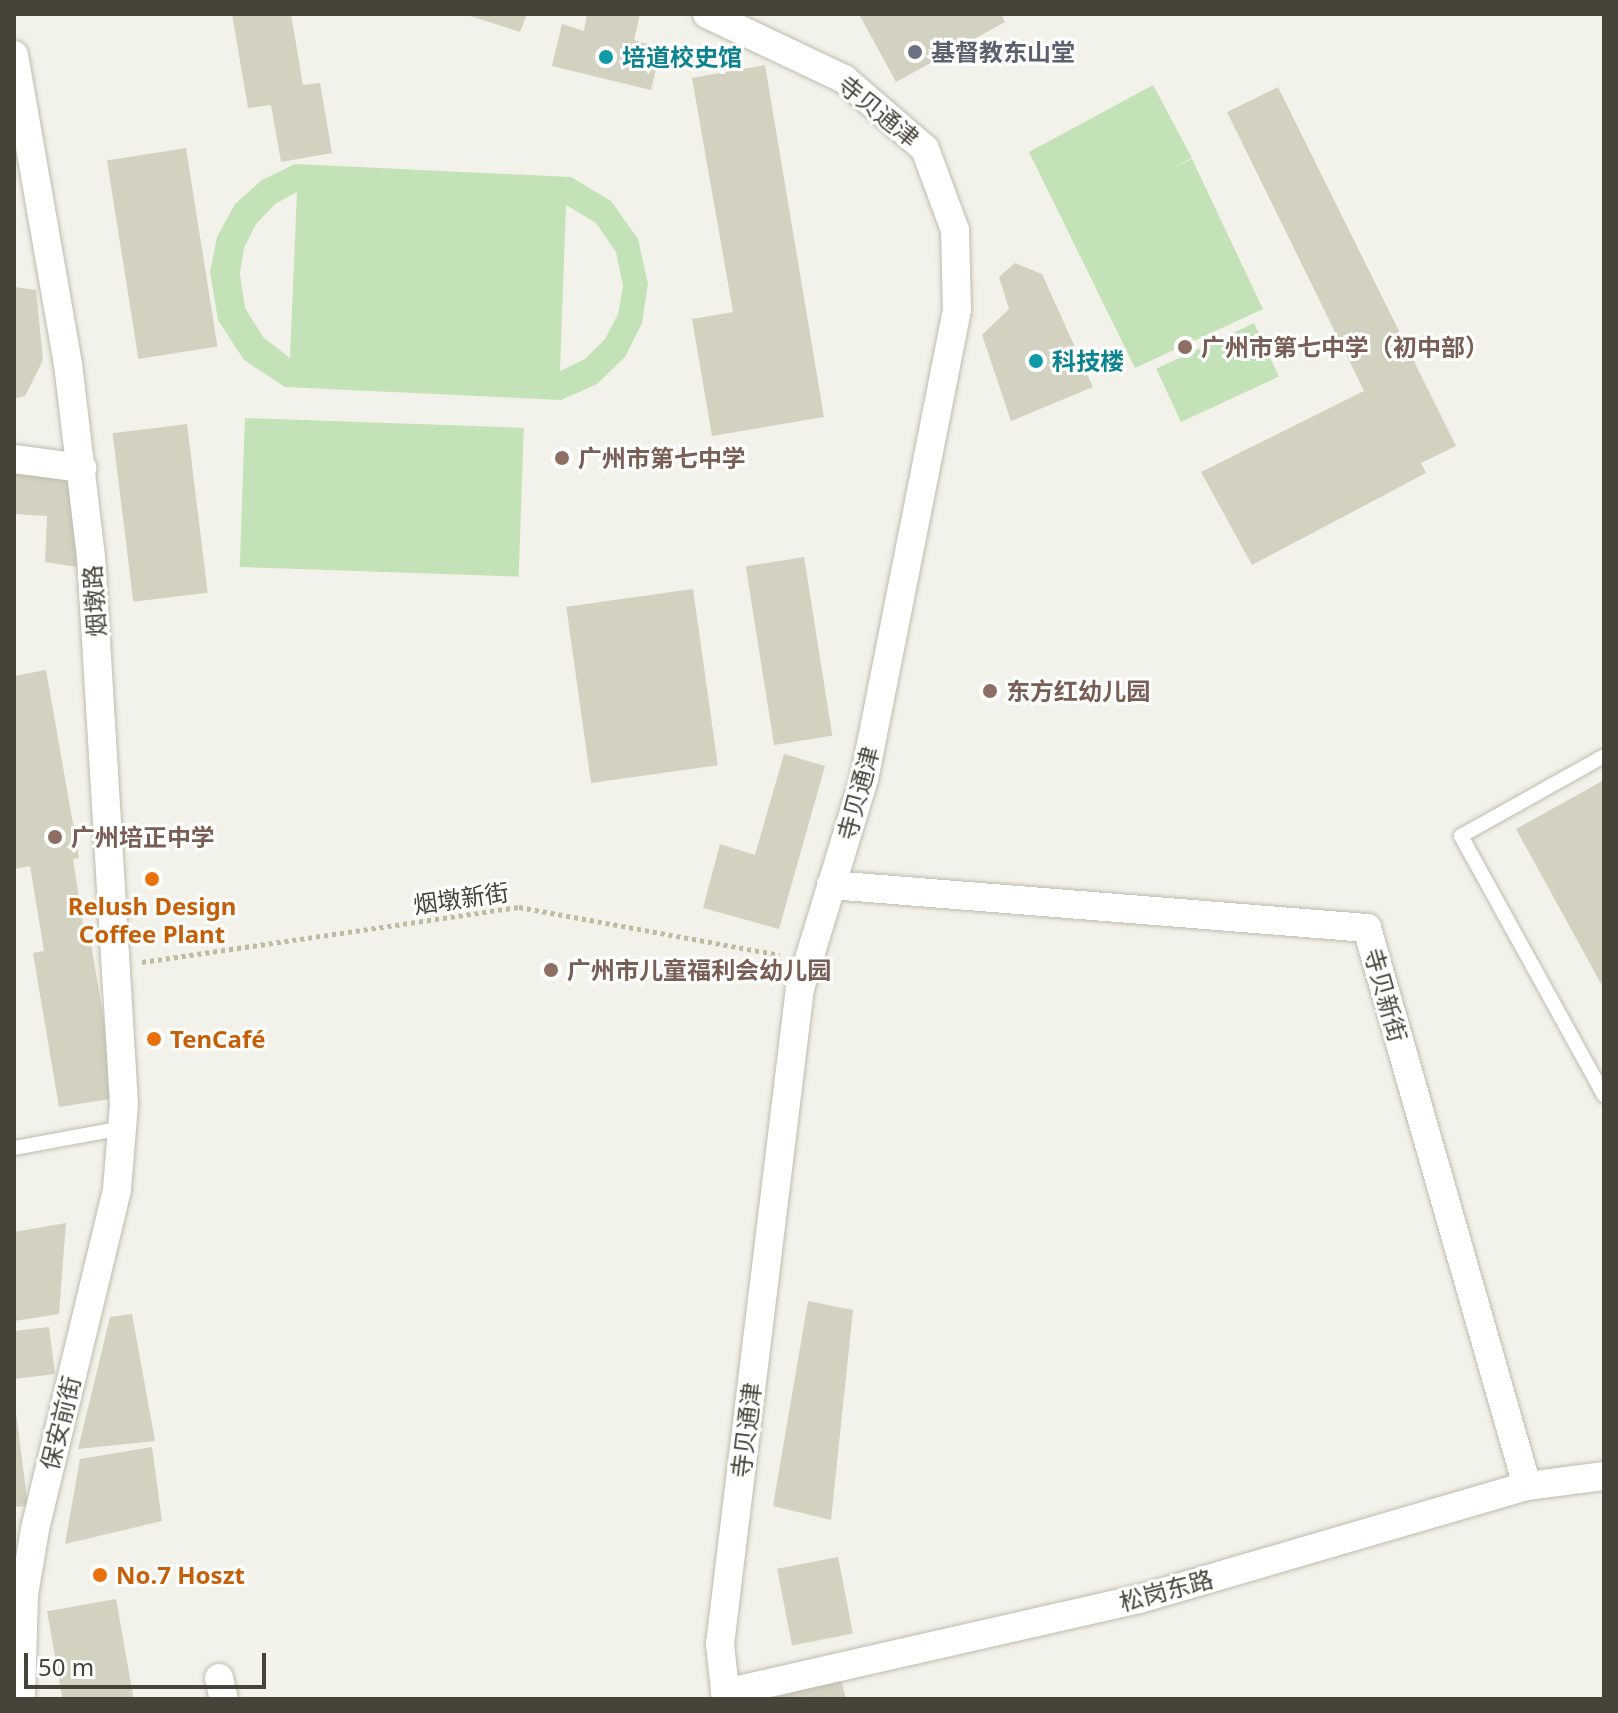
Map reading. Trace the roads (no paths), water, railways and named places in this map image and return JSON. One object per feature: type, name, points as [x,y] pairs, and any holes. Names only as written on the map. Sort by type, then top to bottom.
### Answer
[{"type":"street","name":"寺贝通津","points":[[707,14],[844,79],[925,149],[955,230],[957,310],[914,548],[864,779],[800,988],[720,1644],[726,1696]]},
{"type":"street","name":"烟墩路","points":[[14,55],[82,468],[116,966],[124,1139]]},
{"type":"street","points":[[14,459],[82,468]]},
{"type":"street","name":"寺贝新街","points":[[831,885],[1367,928],[1527,1486]]},
{"type":"street","name":"保安前街","points":[[21,1699],[24,1595],[35,1529],[124,1139]]},
{"type":"street","name":"松岗东路","points":[[726,1696],[1140,1599],[1527,1486],[1604,1476]]},
{"type":"lane","points":[[1604,756],[1461,836],[1604,1095]]},
{"type":"lane","points":[[14,1148],[124,1139]]},
{"type":"place","name":"基督教东山堂","points":[[915,52]]},
{"type":"place","name":"培道校史馆","points":[[606,57]]},
{"type":"place","name":"广州市第七中学（初中部）","points":[[1185,347]]},
{"type":"place","name":"科技楼","points":[[1036,361]]},
{"type":"place","name":"广州市第七中学","points":[[562,458]]},
{"type":"place","name":"东方红幼儿园","points":[[990,691]]},
{"type":"place","name":"广州培正中学","points":[[55,837]]},
{"type":"place","name":"Relush Design Coffee Plant","points":[[152,879]]},
{"type":"place","name":"广州市儿童福利会幼儿园","points":[[551,970]]},
{"type":"place","name":"TenCafé","points":[[154,1039]]},
{"type":"place","name":"No.7 Hoszt","points":[[100,1575]]}]
